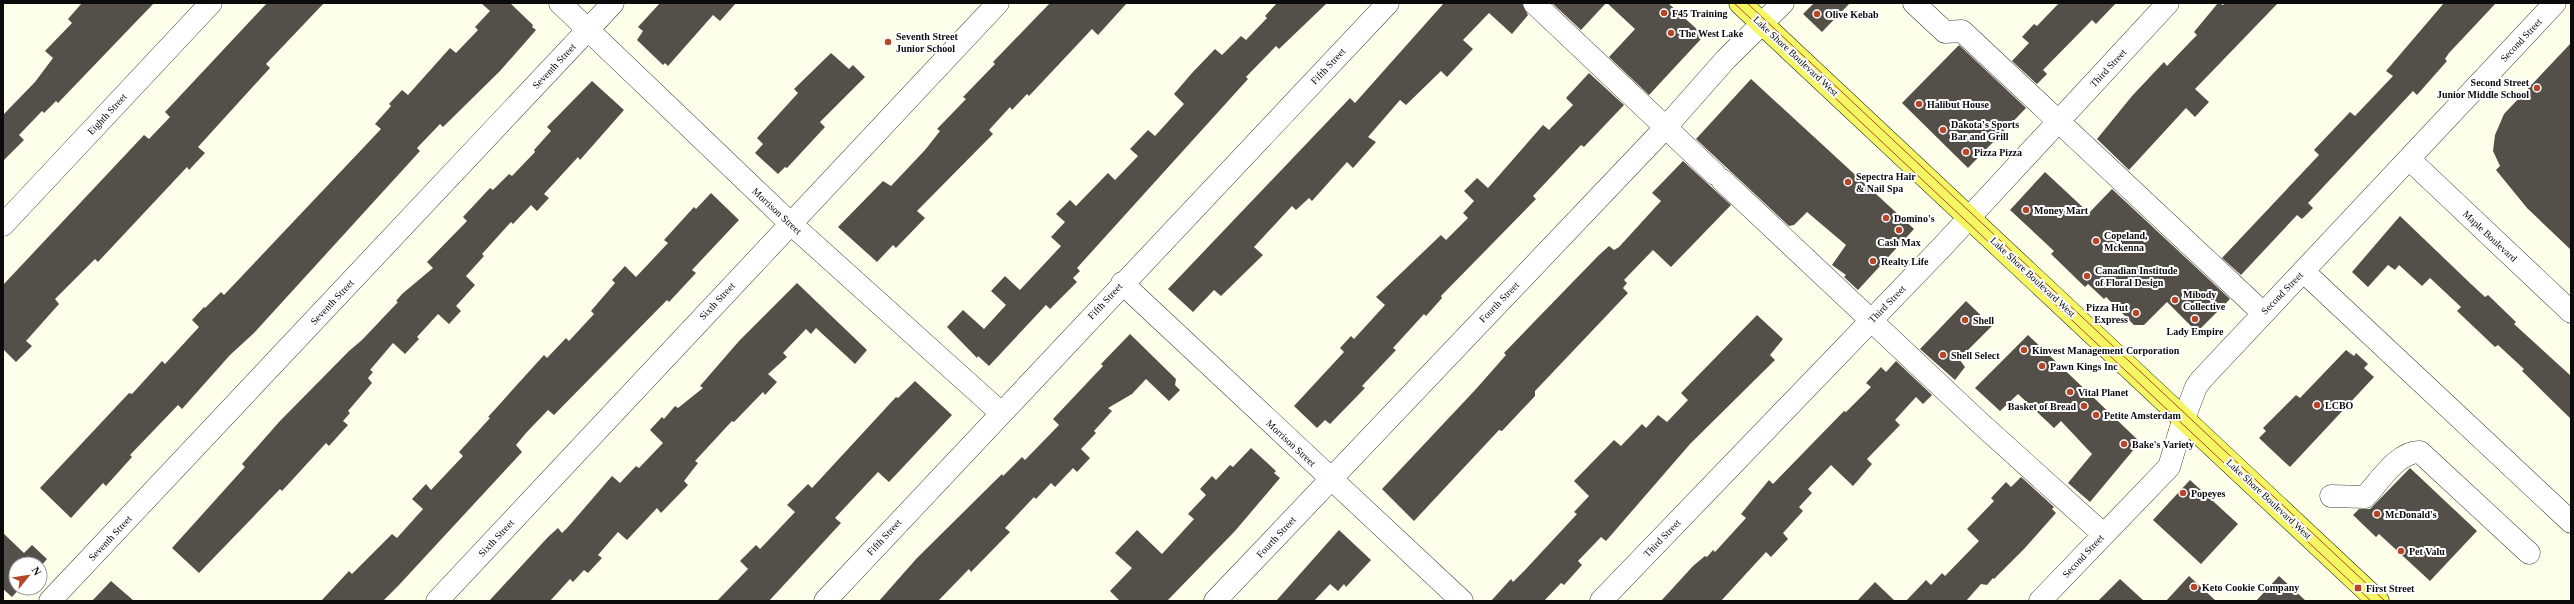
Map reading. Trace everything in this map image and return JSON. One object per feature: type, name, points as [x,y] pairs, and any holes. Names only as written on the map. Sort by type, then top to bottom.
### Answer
[{"type":"main road","name":"Lake Shore Boulevard West","points":[[1740,3],[2378,601]]},
{"type":"street","name":"Eighth Street","points":[[3,225],[211,3]]},
{"type":"street","name":"Morrison Street","points":[[560,3],[790,223],[1000,412]]},
{"type":"street","name":"Seventh Street","points":[[50,601],[614,3]]},
{"type":"street","name":"Sixth Street","points":[[437,601],[998,3]]},
{"type":"street","name":"Fifth Street","points":[[825,601],[1000,412],[1388,3]]},
{"type":"street","points":[[1534,3],[2103,534]]},
{"type":"street","name":"Fourth Street","points":[[1215,601],[1666,127],[1726,58],[1763,24],[1783,3]]},
{"type":"street","points":[[1914,3],[1945,32],[1962,31],[2059,120],[2263,314]]},
{"type":"street","name":"Third Street","points":[[1601,601],[1969,218],[2168,3]]},
{"type":"street","name":"Second Street","points":[[2040,601],[2169,467],[2184,419],[2196,387],[2201,380],[2555,3]]},
{"type":"street","name":"Maple Boulevard","points":[[2409,159],[2571,312]]},
{"type":"street","points":[[2303,271],[2571,522]]},
{"type":"street","name":"Morrison Street","points":[[1122,283],[1462,601]]},
{"type":"street","points":[[2331,496],[2365,497],[2402,457],[2411,452],[2420,452],[2529,553]]},
{"type":"building","points":[[82,3],[154,3],[58,103],[56,101],[44,113],[42,111],[19,135],[24,140],[3,161],[3,115],[35,82],[53,58],[45,51],[72,23],[68,19]]},
{"type":"building","points":[[267,3],[324,3],[266,64],[270,68],[198,147],[205,153],[189,170],[187,167],[98,262],[95,259],[55,299],[59,304],[26,341],[32,346],[16,362],[3,349],[3,285],[144,135],[149,139],[170,117],[165,112]]},
{"type":"building","points":[[481,3],[510,3],[533,25],[532,27],[536,30],[500,71],[443,127],[440,124],[417,148],[420,151],[254,333],[230,355],[182,409],[178,405],[130,455],[132,457],[106,486],[103,483],[71,518],[40,488],[129,393],[132,394],[162,361],[165,364],[199,327],[192,320],[204,307],[205,308],[221,292],[224,295],[381,129],[375,124],[391,106],[389,104],[402,90],[408,95],[450,48],[456,53],[478,30],[475,27],[490,11]]},
{"type":"building","points":[[660,3],[736,3],[720,21],[713,15],[668,66],[665,63],[663,65],[637,40],[643,31],[638,27]]},
{"type":"building","points":[[1050,3],[1127,3],[1098,35],[1092,29],[1029,96],[1027,94],[1012,110],[1010,107],[989,130],[993,134],[917,211],[925,218],[896,248],[893,245],[877,262],[838,227],[883,181],[891,186],[925,150],[940,131],[937,129],[966,99],[963,97],[995,64],[993,62]]},
{"type":"building","points":[[1277,3],[1327,3],[1279,49],[1276,46],[1246,77],[1248,79],[1077,268],[1080,271],[1073,278],[1077,282],[1050,309],[1046,305],[989,366],[978,356],[977,358],[947,327],[963,310],[984,329],[1006,305],[991,291],[1005,276],[1020,290],[1061,246],[1051,237],[1065,222],[1056,214],[1070,200],[1076,206],[1108,173],[1115,180],[1138,156],[1130,149],[1148,130],[1155,136],[1184,104],[1174,94],[1192,73],[1215,49],[1222,55],[1241,36],[1246,40],[1267,18],[1265,16]]},
{"type":"building","points":[[1444,3],[1522,3],[1528,15],[1512,34],[1489,13],[1463,40],[1473,49],[1447,77],[1441,71],[1406,105],[1400,100],[1368,137],[1376,142],[1353,168],[1347,162],[1312,201],[1309,198],[1296,210],[1292,206],[1254,247],[1263,255],[1221,296],[1214,290],[1193,312],[1168,289],[1350,98],[1355,103]]},
{"type":"building","points":[[1552,3],[1606,3],[1581,30]]},
{"type":"building","points":[[1607,3],[1668,3],[1700,32],[1701,39],[1649,95],[1609,57],[1635,29]]},
{"type":"building","points":[[1814,3],[1850,3],[1822,32],[1803,14]]},
{"type":"building","points":[[2059,3],[2116,3],[2096,24],[2092,20],[2043,70],[2047,74],[2037,84],[2012,61],[2029,43],[2022,37],[2034,24],[2037,26]]},
{"type":"building","points":[[2218,3],[2223,5],[2225,3],[2278,3],[2195,89],[2209,102],[2195,117],[2186,108],[2129,170],[2097,139],[2132,96],[2164,62],[2167,66],[2197,35],[2194,32]]},
{"type":"building","points":[[2444,3],[2496,3],[2449,53],[2445,59],[2447,61],[2417,95],[2413,91],[2308,203],[2313,208],[2302,219],[2297,215],[2241,275],[2222,258],[2319,155],[2314,150],[2350,112],[2355,116],[2393,76],[2386,71]]},
{"type":"building","points":[[2571,43],[2571,250],[2527,208],[2496,170],[2500,166],[2493,151],[2495,135],[2504,114]]},
{"type":"building","points":[[1959,45],[2026,108],[1968,168],[1902,103]]},
{"type":"building","points":[[831,53],[849,69],[853,65],[865,77],[820,122],[825,127],[787,168],[785,167],[778,174],[755,153],[763,144],[757,138],[798,93],[794,89]]},
{"type":"building","points":[[1589,73],[1624,105],[1584,147],[1581,145],[1533,196],[1536,199],[1441,296],[1442,298],[1426,316],[1424,314],[1393,348],[1396,350],[1362,386],[1365,388],[1330,424],[1325,420],[1317,428],[1294,406],[1344,352],[1340,348],[1351,336],[1354,339],[1385,305],[1376,297],[1441,235],[1446,240],[1468,218],[1463,213],[1474,201],[1464,191],[1477,178],[1488,188],[1543,125],[1549,130],[1573,105],[1566,98]]},
{"type":"building","points":[[1751,79],[1914,229],[1858,290],[1844,277],[1846,275],[1832,265],[1846,245],[1807,212],[1794,225],[1789,226],[1696,139]]},
{"type":"building","points":[[592,81],[624,110],[580,160],[578,157],[544,194],[549,198],[537,211],[531,205],[513,224],[511,222],[482,254],[484,256],[466,276],[475,285],[456,306],[461,311],[449,324],[438,314],[417,337],[419,339],[405,354],[393,343],[370,370],[373,372],[368,378],[372,383],[348,411],[350,413],[343,421],[348,425],[329,446],[326,443],[282,491],[280,489],[199,573],[172,548],[245,467],[242,464],[279,422],[349,351],[362,340],[398,302],[396,301],[402,294],[433,268],[427,262],[467,221],[463,217],[490,188],[493,190],[509,174],[512,176],[535,152],[534,150],[551,131],[547,127]]},
{"type":"building","points":[[1683,161],[1731,205],[1671,267],[1653,250],[1624,280],[1627,283],[1623,288],[1628,293],[1535,391],[1535,396],[1502,431],[1499,430],[1414,521],[1382,489],[1476,389],[1506,355],[1504,353],[1598,256],[1609,246],[1614,250],[1619,247],[1661,201],[1652,193]]},
{"type":"building","points":[[2045,172],[2089,213],[2112,189],[2230,299],[2197,332],[2167,302],[2144,325],[2134,325],[2106,297],[2104,299],[2088,284],[2085,287],[2051,254],[2054,251],[2010,210]]},
{"type":"building","points":[[711,193],[739,220],[692,270],[696,273],[669,302],[667,300],[554,415],[548,410],[526,433],[516,445],[522,452],[399,585],[383,601],[321,601],[349,571],[352,574],[392,534],[397,538],[423,509],[412,499],[426,484],[431,490],[463,456],[459,452],[490,418],[488,417],[544,355],[547,358],[566,338],[569,341],[594,314],[591,311],[615,283],[612,280],[625,266],[636,277],[668,243],[664,240],[694,207],[696,209]]},
{"type":"building","points":[[2400,216],[2485,297],[2488,295],[2516,322],[2514,324],[2571,376],[2571,419],[2522,371],[2524,369],[2498,345],[2495,347],[2457,311],[2461,307],[2430,278],[2422,286],[2399,265],[2395,270],[2388,265],[2368,287],[2352,272]]},
{"type":"building","points":[[797,283],[867,350],[855,364],[816,328],[811,334],[806,329],[783,353],[787,357],[768,374],[777,382],[765,395],[763,392],[734,422],[732,421],[695,461],[698,463],[684,481],[688,485],[661,513],[657,508],[627,540],[618,532],[598,555],[602,558],[588,573],[584,570],[573,582],[570,579],[550,601],[489,601],[548,537],[558,528],[562,533],[568,527],[612,476],[620,483],[636,466],[639,468],[663,443],[650,430],[662,417],[664,419],[675,406],[678,408],[703,388],[700,386],[739,341]]},
{"type":"building","points":[[1966,301],[1992,326],[1959,359],[1965,367],[1955,380],[1920,349]]},
{"type":"building","points":[[1757,315],[1783,339],[1770,355],[1775,360],[1690,444],[1606,541],[1601,537],[1578,561],[1582,565],[1564,585],[1561,583],[1544,601],[1491,601],[1511,579],[1513,582],[1525,570],[1577,514],[1574,512],[1589,496],[1574,481],[1614,440],[1621,446],[1642,424],[1646,428],[1658,415],[1667,422],[1688,400],[1681,393]]},
{"type":"building","points":[[1130,334],[1176,379],[1175,385],[1180,390],[1169,401],[1146,379],[1132,394],[1108,408],[1112,411],[1094,431],[1096,433],[1081,449],[1090,458],[1077,472],[1073,468],[1055,487],[1051,483],[1036,499],[1034,497],[1005,528],[1010,532],[971,572],[969,569],[938,601],[879,601],[917,558],[1002,474],[1003,476],[1022,457],[1025,460],[1059,425],[1053,419],[1103,366],[1101,364]]},
{"type":"building","points":[[2028,335],[2140,442],[2090,502],[2068,483],[2092,454],[2061,421],[2054,428],[2018,394],[2000,411],[1975,388]]},
{"type":"building","name":"LCBO","points":[[2346,350],[2354,356],[2356,353],[2368,364],[2364,368],[2374,377],[2290,467],[2259,438],[2266,431],[2263,428],[2296,395],[2300,398]]},
{"type":"building","points":[[1896,361],[1932,395],[1923,404],[1916,397],[1895,420],[1900,425],[1867,459],[1872,464],[1853,486],[1831,465],[1808,489],[1812,493],[1799,507],[1803,511],[1783,533],[1788,539],[1771,557],[1766,552],[1721,601],[1661,601],[1693,566],[1705,556],[1707,557],[1713,550],[1715,552],[1746,518],[1741,514],[1769,480],[1773,484],[1844,411],[1846,412],[1871,387],[1866,383],[1881,367],[1886,372]]},
{"type":"building","points":[[915,381],[952,415],[889,482],[878,472],[835,518],[841,523],[769,601],[717,601],[748,569],[740,561],[756,545],[760,549],[795,512],[787,505],[808,484],[812,488],[896,397],[898,398]]},
{"type":"building","points":[[1251,448],[1276,471],[1274,473],[1280,478],[1235,531],[1167,601],[1120,601],[1110,591],[1132,568],[1115,553],[1137,530],[1162,554],[1194,519],[1188,514],[1206,495],[1200,489],[1212,476],[1216,480],[1230,465],[1233,467]]},
{"type":"building","points":[[2410,468],[2477,531],[2430,581],[2379,534],[2376,537],[2353,515],[2359,509],[2370,509]]},
{"type":"building","points":[[2021,477],[2054,507],[2052,509],[2056,513],[2024,549],[1987,585],[1981,584],[1966,601],[1906,601],[1926,580],[1931,585],[1942,573],[1945,576],[1979,541],[1967,529],[1994,501],[1991,498],[2006,482],[2011,487]]},
{"type":"building","points":[[2190,480],[2238,524],[2201,564],[2153,520]]},
{"type":"building","points":[[1339,530],[1371,560],[1346,587],[1344,584],[1338,591],[1330,584],[1314,601],[1276,601]]},
{"type":"building","points":[[3,533],[24,553],[32,545],[44,556],[8,556],[8,593],[3,589]]},
{"type":"building","points":[[2189,576],[2216,601],[2166,601]]},
{"type":"building","points":[[2279,576],[2306,601],[2256,601]]},
{"type":"building","points":[[2120,579],[2144,601],[2098,601]]},
{"type":"building","points":[[111,581],[134,601],[92,601]]},
{"type":"building","points":[[1875,582],[1895,601],[1857,601]]},
{"type":"tram line","points":[[1734,3],[2371,601]]},
{"type":"tram line","points":[[1747,3],[2385,601]]},
{"type":"place","name":"F45 Training","points":[[1664,13]]},
{"type":"place","name":"Olive Kebab","points":[[1817,14]]},
{"type":"place","name":"The West Lake","points":[[1671,33]]},
{"type":"place","name":"Seventh Street Junior School","points":[[888,42]]},
{"type":"place","name":"Second Street Junior Middle School","points":[[2537,88]]},
{"type":"place","name":"Halibut House","points":[[1919,104]]},
{"type":"place","name":"Dakota's Sports Bar and Grill","points":[[1943,130]]},
{"type":"place","name":"Pizza Pizza","points":[[1966,152]]},
{"type":"place","name":"Sepectra Hair & Nail Spa","points":[[1848,182]]},
{"type":"place","name":"Money Mart","points":[[2026,210]]},
{"type":"place","name":"Domino's","points":[[1886,218]]},
{"type":"place","name":"Cash Max","points":[[1899,230]]},
{"type":"place","name":"Copeland, Mckenna","points":[[2096,241]]},
{"type":"place","name":"Realty Life","points":[[1873,261]]},
{"type":"place","name":"Canadian Institude of Floral Design","points":[[2087,276]]},
{"type":"place","name":"Mibody Collective","points":[[2175,300]]},
{"type":"place","name":"Pizza Hut Express","points":[[2136,313]]},
{"type":"place","name":"Lady Empire","points":[[2195,319]]},
{"type":"place","name":"Shell","points":[[1965,320]]},
{"type":"place","name":"Kinvest Management Corporation","points":[[2024,350]]},
{"type":"place","name":"Shell Select","points":[[1943,355]]},
{"type":"place","name":"Pawn Kings Inc","points":[[2042,366]]},
{"type":"place","name":"Vital Planet","points":[[2070,392]]},
{"type":"place","name":"LCBO","points":[[2317,405]]},
{"type":"place","name":"Basket of Bread","points":[[2084,406]]},
{"type":"place","name":"Petite Amsterdam","points":[[2096,415]]},
{"type":"place","name":"Bake's Variety","points":[[2124,444]]},
{"type":"place","name":"Popeyes","points":[[2183,493]]},
{"type":"place","name":"McDonald's","points":[[2377,514]]},
{"type":"place","name":"Pet Valu","points":[[2401,551]]},
{"type":"place","name":"Keto Cookie Company","points":[[2194,587]]},
{"type":"place","name":"First Street","points":[[2358,588]]}]
